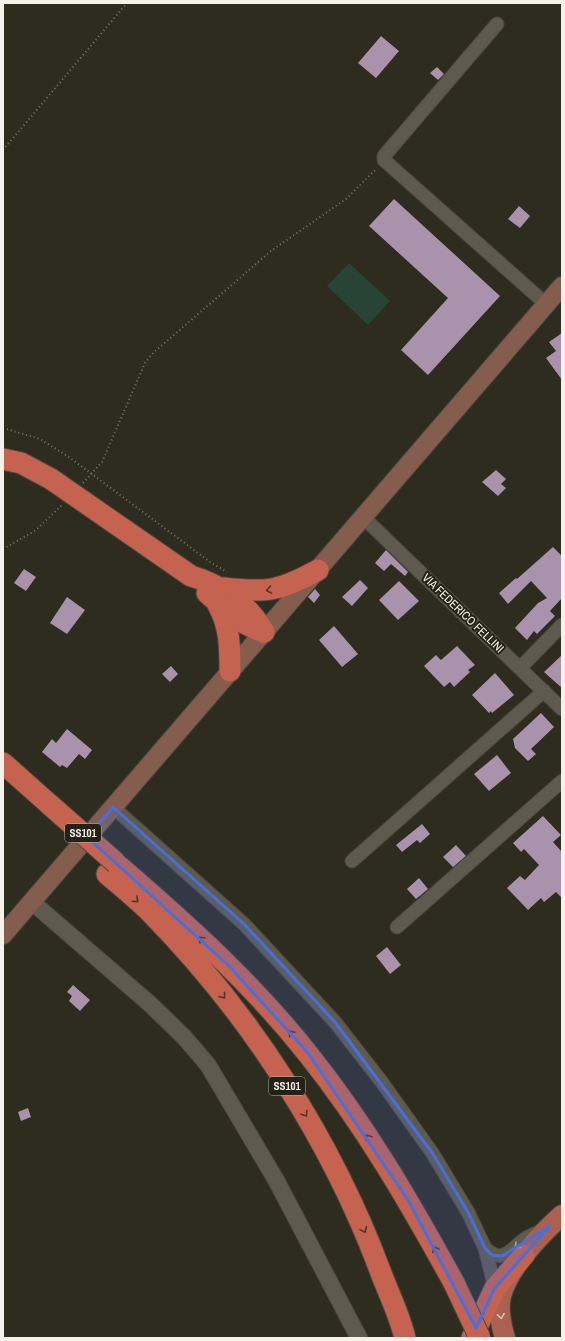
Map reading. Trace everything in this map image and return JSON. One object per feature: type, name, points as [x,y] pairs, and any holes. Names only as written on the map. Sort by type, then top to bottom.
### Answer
[{"type":"highway","points":[[3,459],[21,463],[51,479],[191,576],[201,588],[220,586],[246,592],[265,591],[298,581],[318,570]]},
{"type":"highway","points":[[220,586],[239,621],[253,629],[264,632]]},
{"type":"highway","points":[[220,586],[228,632],[230,671]]},
{"type":"highway","name":"SS101","points":[[3,763],[45,809],[112,868],[181,920],[262,1001],[308,1053],[338,1093],[404,1194],[454,1283],[480,1338]]},
{"type":"highway","name":"SS101","points":[[3,780],[45,809]]},
{"type":"highway","name":"SS101","points":[[112,868],[211,982],[253,1035],[286,1083],[319,1137],[349,1196],[371,1247],[405,1338]]},
{"type":"highway","points":[[472,1338],[495,1288],[524,1255]]},
{"type":"main road","points":[[3,935],[562,286]]},
{"type":"main road","points":[[506,1338],[500,1308],[501,1296],[524,1255],[556,1221]]},
{"type":"street","points":[[497,24],[384,156],[384,160],[546,304]]},
{"type":"street","name":"VIA FEDERICO FELLINI","points":[[363,517],[562,709]]},
{"type":"street","points":[[520,668],[562,625]]},
{"type":"street","points":[[352,861],[544,691]]},
{"type":"street","points":[[397,927],[562,781]]},
{"type":"street","points":[[113,807],[244,924],[335,1022],[381,1081],[433,1154],[468,1212],[485,1248],[495,1288]]},
{"type":"street","points":[[32,902],[150,1004],[184,1037],[208,1065],[276,1180],[359,1338]]},
{"type":"street","points":[[485,1248],[492,1255],[502,1256],[512,1250],[524,1239],[556,1221]]},
{"type":"path","points":[[3,150],[127,3]]},
{"type":"path","points":[[79,486],[94,474],[102,462],[145,363],[153,354],[272,251],[346,199],[384,160]]},
{"type":"path","points":[[3,428],[40,439],[94,474],[210,562],[220,586]]},
{"type":"path","points":[[3,549],[36,530],[65,502]]},
{"type":"highlighted area","points":[[113,807],[244,924],[335,1022],[433,1154],[468,1212],[485,1248],[492,1255],[502,1256],[550,1226],[495,1288],[476,1328],[408,1200],[308,1053],[230,967],[87,837]]},
{"type":"green space","points":[[349,263],[390,301],[368,325],[327,286]]},
{"type":"building","points":[[381,36],[399,51],[376,78],[358,63]]},
{"type":"building","points":[[437,67],[444,74],[438,80],[430,73]]},
{"type":"building","points":[[394,199],[500,296],[428,375],[401,350],[448,298],[369,226]]},
{"type":"building","points":[[519,206],[530,216],[520,228],[508,219]]},
{"type":"building","points":[[562,333],[562,380],[546,358],[556,351],[549,342]]},
{"type":"building","points":[[496,470],[506,479],[501,484],[506,488],[498,496],[482,482]]},
{"type":"building","points":[[553,547],[562,556],[562,598],[550,611],[555,616],[537,634],[534,631],[527,640],[515,628],[538,603],[547,598],[531,581],[508,604],[499,593]]},
{"type":"building","points":[[386,550],[408,572],[405,576],[391,564],[384,571],[375,563]]},
{"type":"building","points":[[24,569],[36,577],[26,591],[14,583]]},
{"type":"building","points":[[360,580],[368,588],[352,606],[342,597]]},
{"type":"building","points":[[399,581],[419,601],[398,620],[379,600]]},
{"type":"building","points":[[315,589],[320,595],[314,603],[308,597]]},
{"type":"building","points":[[67,597],[85,610],[67,634],[50,623]]},
{"type":"building","points":[[334,626],[358,654],[342,667],[319,640]]},
{"type":"building","points":[[457,646],[475,665],[468,670],[470,672],[454,687],[450,682],[444,687],[424,666],[436,655],[441,660]]},
{"type":"building","points":[[562,655],[562,688],[544,672]]},
{"type":"building","points":[[171,666],[178,674],[170,682],[162,674]]},
{"type":"building","points":[[495,673],[514,695],[492,713],[491,711],[489,713],[472,695]]},
{"type":"building","points":[[541,713],[554,727],[531,749],[536,754],[528,761],[515,748],[513,739]]},
{"type":"building","points":[[67,729],[92,750],[85,759],[79,754],[67,768],[62,765],[60,767],[42,752],[52,739],[56,743]]},
{"type":"building","points":[[497,755],[511,773],[489,791],[474,774]]},
{"type":"building","points":[[543,816],[561,835],[553,842],[562,852],[562,898],[556,892],[544,902],[541,898],[528,910],[507,888],[520,876],[525,880],[539,865],[524,849],[521,852],[513,843]]},
{"type":"building","points":[[422,824],[430,834],[420,843],[417,840],[402,852],[396,845]]},
{"type":"building","points":[[456,845],[466,856],[453,867],[443,857]]},
{"type":"building","points":[[419,878],[428,889],[416,899],[407,889]]},
{"type":"building","points":[[387,947],[401,965],[390,974],[376,956]]},
{"type":"building","points":[[73,985],[90,1000],[80,1011],[69,1001],[72,996],[67,992]]},
{"type":"building","points":[[28,1108],[31,1117],[21,1121],[18,1112]]}]
